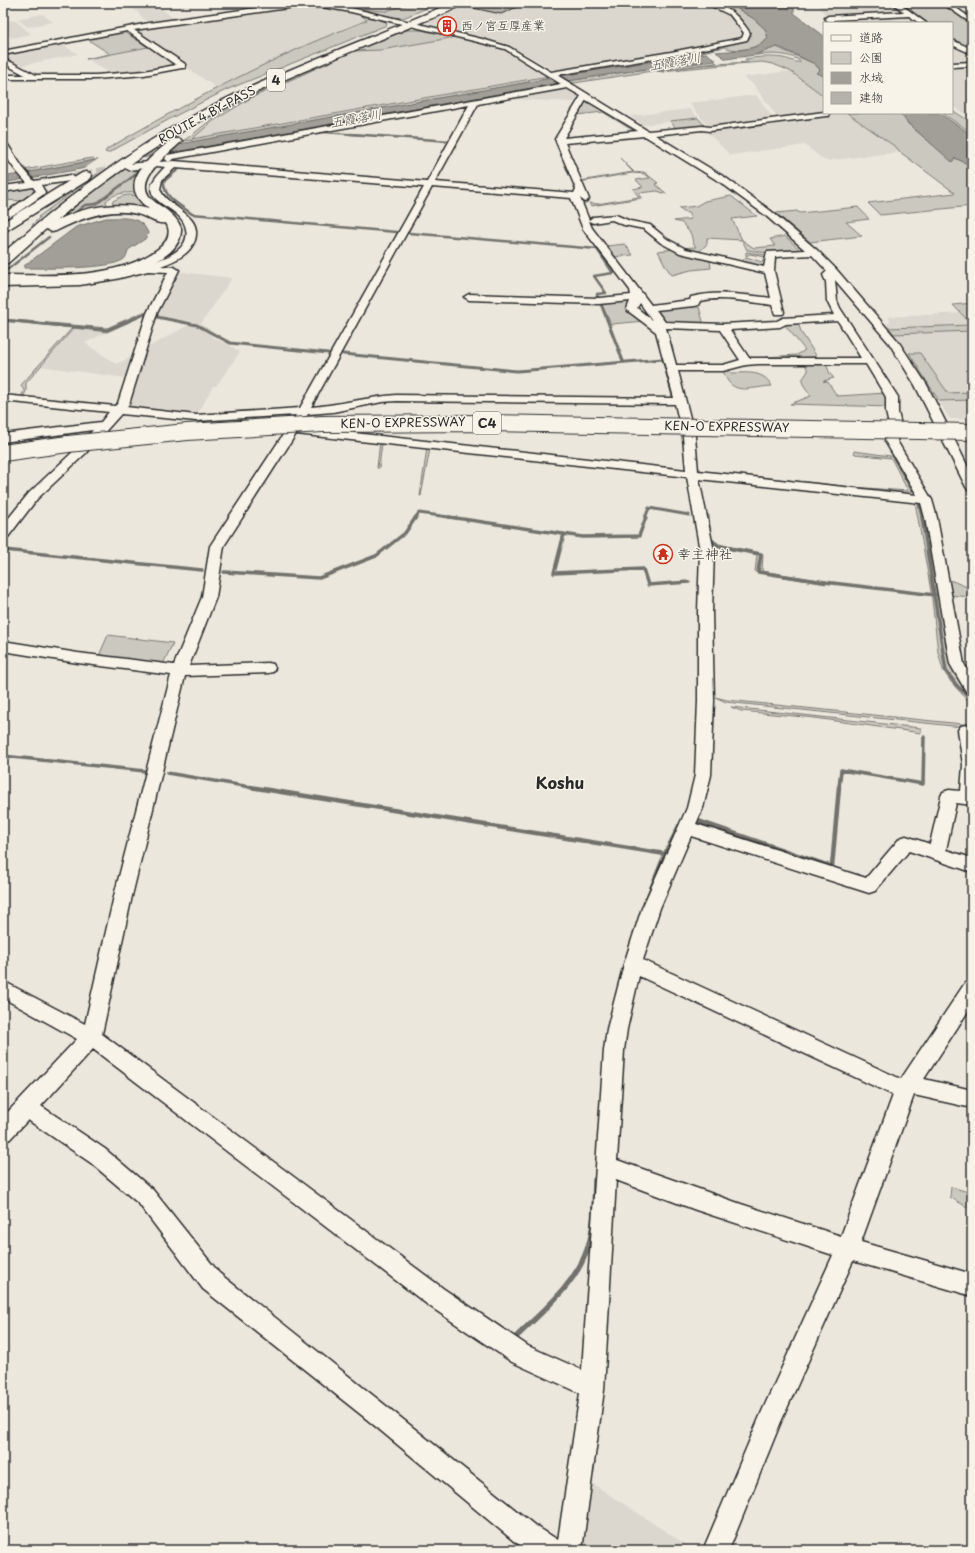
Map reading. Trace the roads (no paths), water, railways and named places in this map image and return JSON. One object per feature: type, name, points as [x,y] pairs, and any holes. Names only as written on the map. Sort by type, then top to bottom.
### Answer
[{"type":"highway","name":"ROUTE 4 BY-PASS","points":[[3,260],[62,209],[150,147],[206,113],[280,78],[405,24],[447,3]]},
{"type":"highway","name":"ROUTE 4 BY-PASS","points":[[3,240],[95,170],[178,119],[240,88],[458,3]]},
{"type":"highway","points":[[3,279],[90,276],[125,270],[150,260],[169,246],[175,235],[174,225],[146,200],[140,190],[140,180],[161,163],[178,139],[217,112],[280,78]]},
{"type":"highway","points":[[3,227],[95,170]]},
{"type":"highway","points":[[3,266],[43,234],[63,222],[82,214],[115,209],[147,212],[164,221],[168,229],[167,240],[150,260],[91,273],[52,276],[3,276]]},
{"type":"highway","name":"KEN-O EXPRESSWAY","points":[[3,444],[183,424],[366,414],[568,414],[848,421],[972,422]]},
{"type":"highway","name":"KEN-O EXPRESSWAY","points":[[3,453],[68,444],[187,432],[323,424],[486,423],[972,432]]},
{"type":"street","points":[[553,75],[745,39],[747,33],[732,14],[721,4],[708,3]]},
{"type":"street","points":[[896,3],[922,22]]},
{"type":"street","points":[[945,3],[972,22]]},
{"type":"street","points":[[3,53],[128,29],[297,4],[334,7],[480,40],[507,48],[723,180],[768,213],[833,271],[870,313],[904,359],[924,392],[972,487]]},
{"type":"street","points":[[831,22],[828,18],[910,14]]},
{"type":"street","points":[[3,78],[120,75],[144,73],[182,66],[128,29]]},
{"type":"street","points":[[953,42],[972,52]]},
{"type":"street","points":[[3,60],[35,77]]},
{"type":"street","points":[[953,65],[972,64]]},
{"type":"street","points":[[3,284],[87,282],[127,275],[150,260],[178,255],[186,245],[191,230],[187,219],[177,210],[164,202],[156,194],[161,163],[170,157],[568,84]]},
{"type":"street","points":[[587,96],[583,98],[559,139],[593,220],[596,237]]},
{"type":"street","points":[[3,1132],[92,1037],[123,896],[179,671],[209,597],[217,546],[293,430],[475,102]]},
{"type":"street","points":[[560,141],[702,128],[710,129],[826,114]]},
{"type":"street","points":[[3,144],[22,172],[41,192],[14,211],[3,216]]},
{"type":"street","points":[[125,166],[161,163],[429,184],[581,194]]},
{"type":"street","points":[[3,189],[32,182],[71,178]]},
{"type":"street","points":[[569,1550],[592,1387],[614,1050],[617,1029],[633,964],[651,908],[687,828],[700,793],[703,775],[706,701],[707,551],[692,473],[689,437],[681,401],[659,328],[648,308],[638,298],[596,237],[585,224],[576,202],[581,194]]},
{"type":"street","points":[[593,220],[613,218],[627,223],[647,227],[664,241],[683,251],[769,271]]},
{"type":"street","points":[[782,321],[769,271],[770,254],[810,252]]},
{"type":"street","points":[[3,534],[33,496],[81,451],[123,404],[152,313],[174,270],[150,260]]},
{"type":"street","points":[[833,271],[828,275],[831,282],[832,301],[841,318],[892,397],[892,412],[895,425],[891,441],[926,500],[931,518],[957,664],[972,688]]},
{"type":"street","points":[[648,308],[694,303],[694,299],[714,296],[728,296],[776,302]]},
{"type":"street","points":[[469,298],[600,301],[638,298]]},
{"type":"street","points":[[638,298],[634,301],[632,309],[659,328],[780,324],[782,321],[841,318]]},
{"type":"street","points":[[723,327],[746,362]]},
{"type":"street","points":[[672,368],[723,368],[746,362],[869,361]]},
{"type":"street","points":[[3,389],[16,392],[6,401]]},
{"type":"street","points":[[6,401],[196,418],[341,408],[382,399],[396,398],[681,401]]},
{"type":"street","points":[[3,438],[105,425]]},
{"type":"street","points":[[293,430],[926,500]]},
{"type":"street","points":[[3,646],[78,658],[179,671],[268,668]]},
{"type":"street","points":[[938,853],[949,796],[970,799],[971,765],[966,730],[972,730]]},
{"type":"street","points":[[687,828],[868,886],[906,843],[972,865]]},
{"type":"street","points":[[633,964],[908,1088],[972,1099]]},
{"type":"street","points":[[3,989],[92,1037],[436,1297],[520,1354],[592,1387]]},
{"type":"street","points":[[716,1550],[771,1416],[847,1250],[908,1088],[921,1065],[972,989]]},
{"type":"street","points":[[27,1108],[98,1156],[146,1197],[211,1281],[377,1413],[524,1533],[551,1550]]},
{"type":"street","points":[[606,1166],[675,1194],[847,1250],[972,1285]]},
{"type":"water","points":[[729,3],[747,3],[763,6],[775,3],[794,3],[796,5],[794,13],[823,35],[823,76],[816,73],[820,70],[815,64],[779,47],[755,55],[726,59],[716,52],[751,48],[764,43],[768,38],[765,29],[754,19]]},
{"type":"water","name":"五霞落川","points":[[706,53],[716,60],[568,81],[560,76]]},
{"type":"water","name":"五霞落川","points":[[552,78],[559,83],[170,153],[179,144]]},
{"type":"water","points":[[901,114],[940,114],[972,135],[972,166],[955,158],[952,162],[908,123]]},
{"type":"water","points":[[167,147],[158,155],[3,183],[3,177]]},
{"type":"water","points":[[106,218],[125,218],[136,220],[145,227],[148,233],[145,239],[128,250],[124,259],[117,263],[76,268],[24,268],[24,266],[76,227]]},
{"type":"waterway","points":[[3,4],[13,3]]},
{"type":"waterway","points":[[942,3],[958,14]]},
{"type":"waterway","points":[[960,16],[972,24]]},
{"type":"waterway","name":"五霞落川","points":[[319,132],[355,134]]},
{"type":"waterway","points":[[350,134],[355,134]]},
{"type":"waterway","points":[[355,134],[365,135]]},
{"type":"waterway","points":[[355,134],[450,141]]},
{"type":"waterway","points":[[181,167],[164,181],[164,187],[169,197],[192,214],[396,232]]},
{"type":"waterway","points":[[72,215],[85,205],[96,204],[135,175],[139,169]]},
{"type":"waterway","points":[[409,233],[597,249],[613,273],[594,276],[606,293],[597,294],[598,298]]},
{"type":"waterway","points":[[3,273],[49,237]]},
{"type":"waterway","points":[[601,304],[623,361]]},
{"type":"waterway","points":[[3,320],[107,330],[144,314]]},
{"type":"waterway","points":[[157,317],[197,325],[230,343],[328,353]]},
{"type":"waterway","points":[[343,354],[517,371],[663,359],[673,396]]},
{"type":"waterway","points":[[894,458],[912,490]]},
{"type":"waterway","points":[[919,504],[922,518]]},
{"type":"waterway","points":[[645,518],[649,508],[689,515]]},
{"type":"waterway","points":[[415,518],[419,513],[453,518]]},
{"type":"waterway","points":[[224,572],[319,578],[376,556],[405,533],[416,517]]},
{"type":"waterway","points":[[564,534],[583,537],[639,536],[646,517]]},
{"type":"waterway","points":[[922,517],[934,595]]},
{"type":"waterway","points":[[453,518],[564,534]]},
{"type":"waterway","points":[[564,534],[554,573],[643,569],[648,585],[689,582]]},
{"type":"waterway","points":[[709,538],[719,546],[761,554],[758,572],[824,582],[934,595]]},
{"type":"waterway","points":[[4,550],[202,570]]},
{"type":"waterway","points":[[934,595],[946,671],[957,686],[972,699]]},
{"type":"waterway","points":[[839,788],[841,770],[923,784],[924,737]]},
{"type":"waterway","points":[[3,756],[145,771]]},
{"type":"waterway","points":[[167,773],[252,787]]},
{"type":"waterway","points":[[252,787],[665,854]]},
{"type":"waterway","points":[[252,787],[256,788]]},
{"type":"waterway","points":[[698,821],[832,867],[839,787]]},
{"type":"waterway","points":[[665,854],[679,826]]},
{"type":"waterway","points":[[646,901],[665,854]]},
{"type":"waterway","points":[[513,1340],[565,1288],[581,1263],[590,1242],[594,1215],[595,1180]]},
{"type":"tunnel","points":[[71,178],[126,167]]},
{"type":"place","name":"西ノ宮互厚産業","points":[[447,26]]},
{"type":"place","name":"幸主神社","points":[[663,554]]},
{"type":"district","name":"Koshu","points":[[560,783]]}]
